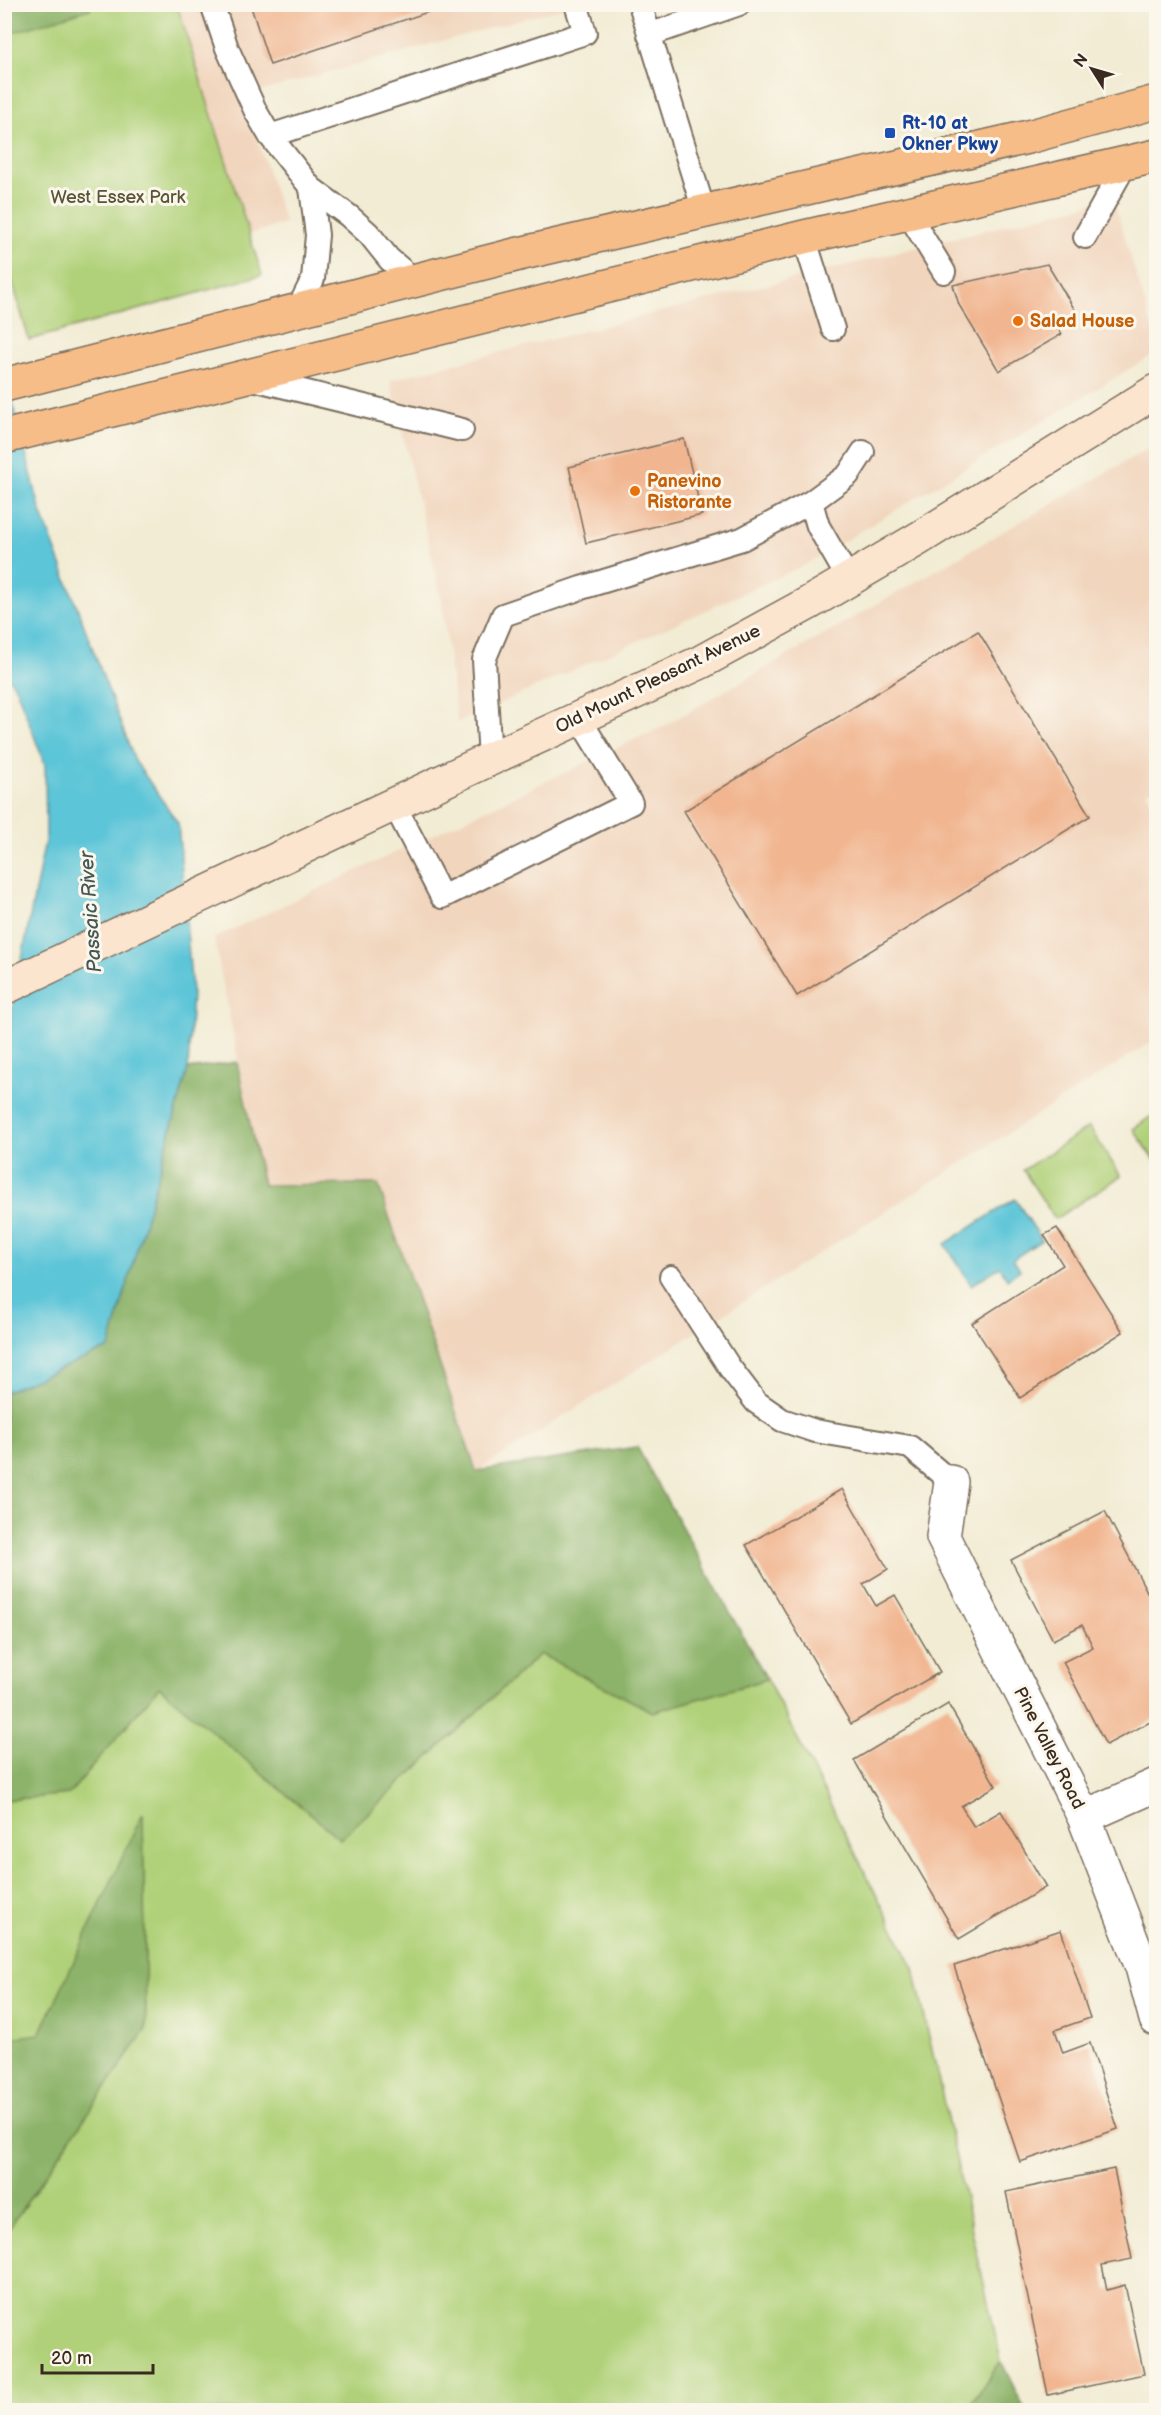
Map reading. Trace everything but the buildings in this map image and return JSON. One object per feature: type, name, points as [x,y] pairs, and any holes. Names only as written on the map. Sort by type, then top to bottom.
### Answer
[{"type":"main road","points":[[4,385],[415,281],[1028,136],[1156,102]]},
{"type":"main road","points":[[4,437],[804,237],[1141,160]]},
{"type":"street","name":"Old Mount Pleasant Avenue","points":[[4,988],[701,662],[849,580],[1156,391]]},
{"type":"street","name":"Pine Valley Road","points":[[951,1482],[943,1537],[1084,1817],[1142,1967],[1156,2019]]},
{"type":"street","points":[[1084,1817],[1156,1785]]},
{"type":"lane","points":[[212,4],[227,48],[256,112],[270,136],[311,188],[349,216],[369,234],[389,259],[415,281]]},
{"type":"lane","points":[[270,136],[585,33],[576,4]]},
{"type":"lane","points":[[640,4],[704,211]]},
{"type":"lane","points":[[650,34],[739,4]]},
{"type":"lane","points":[[1085,237],[1141,160]]},
{"type":"lane","points":[[297,311],[313,279],[317,235],[311,188]]},
{"type":"lane","points":[[908,213],[944,272]]},
{"type":"lane","points":[[804,237],[833,329]]},
{"type":"lane","points":[[244,377],[462,430]]},
{"type":"lane","points":[[490,759],[484,660],[503,615],[581,588],[741,539],[811,502],[848,475],[863,452]]},
{"type":"lane","points":[[811,502],[818,526],[849,580]]},
{"type":"lane","points":[[394,804],[442,897],[631,803],[579,718]]},
{"type":"lane","points":[[671,1277],[730,1368],[756,1402],[782,1420],[814,1431],[910,1447],[951,1482]]},
{"type":"shaded area","name":"West Essex Park","points":[[91,5],[573,5],[243,96],[285,223],[45,299],[4,35]]},
{"type":"shaded area","points":[[1113,198],[1156,340],[1156,353],[803,566],[457,723],[441,596],[390,380]]},
{"type":"shaded area","points":[[1156,444],[1156,788],[1146,792],[1156,810],[1156,1039],[476,1472],[379,1185],[263,1185],[214,938],[666,725]]},
{"type":"green space","points":[[5,4],[91,5],[90,9],[5,35]]},
{"type":"green space","name":"West Essex Park","points":[[5,5],[177,5],[262,275],[29,340],[5,256]]},
{"type":"green space","points":[[237,1062],[263,1185],[378,1184],[476,1471],[637,1447],[767,1679],[653,1712],[540,1654],[340,1839],[159,1687],[69,1794],[5,1800],[5,1392],[109,1348],[188,1069]]},
{"type":"green space","points":[[1156,1113],[1156,1162],[1133,1129]]},
{"type":"green space","points":[[1089,1127],[1121,1176],[1055,1219],[1023,1170]]},
{"type":"green space","points":[[540,1654],[653,1712],[767,1679],[914,1969],[1001,2361],[967,2410],[5,2410],[5,2234],[146,2029],[143,1815],[40,2035],[5,2039],[5,1800],[69,1794],[159,1687],[340,1839]]},
{"type":"green space","points":[[143,1813],[146,2029],[5,2234],[5,2039],[40,2034]]},
{"type":"green space","points":[[1001,2361],[1025,2410],[967,2410]]},
{"type":"water","name":"Passaic River","points":[[4,368],[40,509],[135,761],[178,823],[192,992],[188,1069],[109,1348],[5,1392],[5,1045],[46,836],[45,765],[16,688],[5,672]]},
{"type":"water","points":[[1015,1199],[1042,1240],[1013,1259],[1020,1270],[1007,1279],[1000,1267],[971,1285],[945,1244]]},
{"type":"place","name":"Rt-10 at Okner Pkwy","points":[[890,133]]},
{"type":"place","name":"Salad House","points":[[1018,321]]},
{"type":"place","name":"Panevino Ristorante","points":[[635,491]]}]
